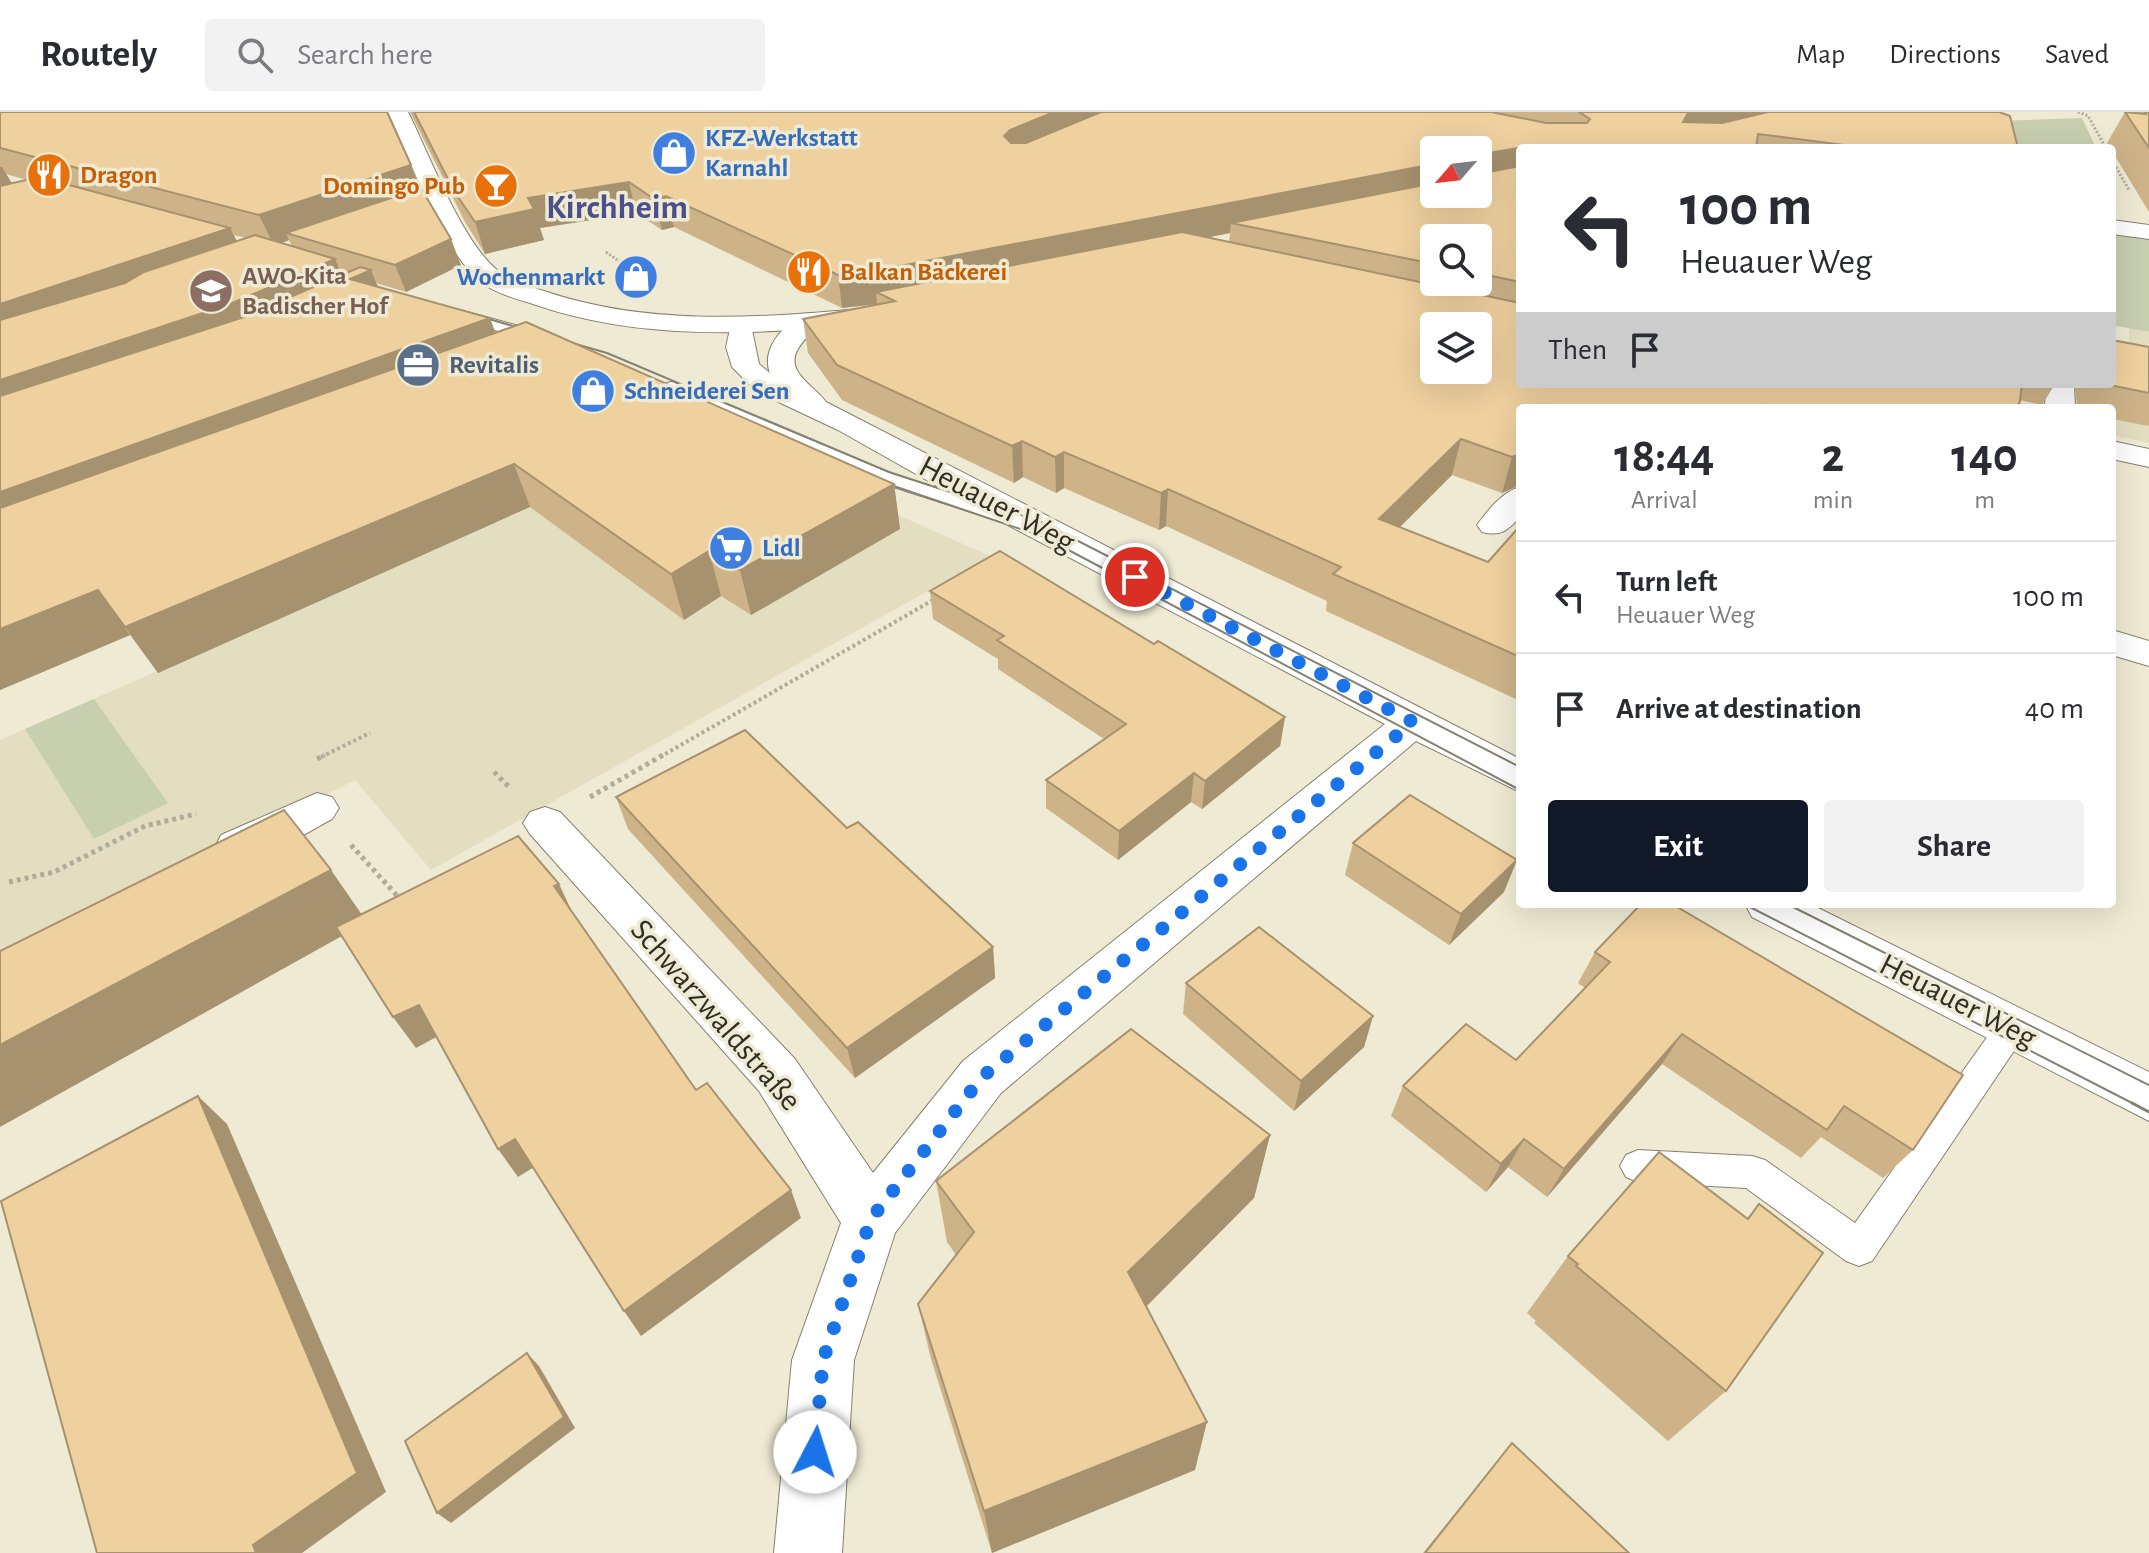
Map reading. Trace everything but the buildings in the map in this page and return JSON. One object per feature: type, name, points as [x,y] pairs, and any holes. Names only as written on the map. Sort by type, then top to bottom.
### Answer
[{"type":"street","points":[[398,112],[465,250],[490,277],[547,301],[620,320],[741,326],[806,324],[886,313]]},
{"type":"street","points":[[413,208],[441,198]]},
{"type":"street","points":[[2116,228],[2149,232]]},
{"type":"street","points":[[517,360],[620,320]]},
{"type":"street","name":"Heuauer Weg","points":[[806,324],[783,346],[779,361],[784,379],[816,407]]},
{"type":"street","name":"Heuauer Weg","points":[[741,326],[740,347],[746,367],[756,379],[816,407],[1034,525],[1516,775]]},
{"type":"street","points":[[2116,451],[2149,458]]},
{"type":"street","points":[[1494,525],[1516,501]]},
{"type":"street","points":[[2116,643],[2149,654]]},
{"type":"street","points":[[797,1550],[823,1360],[871,1219],[982,1077],[1413,722]]},
{"type":"street","points":[[194,869],[317,808]]},
{"type":"street","name":"Schwarzwaldstraße","points":[[545,823],[777,1075],[871,1219]]},
{"type":"street","name":"Heuauer Weg","points":[[1785,908],[1841,921],[2011,1029],[2149,1098]]},
{"type":"lane","points":[[445,311],[564,340]]},
{"type":"lane","points":[[657,380],[885,478],[1034,525]]},
{"type":"lane","points":[[1638,1166],[1752,1172],[1859,1248],[2011,1029]]},
{"type":"path","points":[[2078,112],[2088,116],[2104,144]]},
{"type":"path","points":[[494,772],[545,823],[948,592]]},
{"type":"path","points":[[313,761],[370,733]]},
{"type":"path","points":[[317,808],[402,902],[415,894]]},
{"type":"path","points":[[9,882],[54,872],[145,826],[210,811]]},
{"type":"shaded area","points":[[2129,328],[2149,332],[2149,443],[2116,436],[2116,404],[2112,404],[2112,388],[2116,388],[2116,376],[2129,350]]},
{"type":"shaded area","points":[[553,361],[990,556],[431,870],[355,780],[0,959],[0,740],[543,502]]},
{"type":"green space","points":[[2082,118],[2094,144],[2005,144],[1994,121]]},
{"type":"green space","points":[[2116,236],[2149,239],[2149,332],[2116,326]]},
{"type":"green space","points":[[94,699],[168,803],[94,839],[25,729]]},
{"type":"tram line","points":[[468,313],[607,353],[889,472],[1039,521],[1516,765]]},
{"type":"tram line","points":[[873,479],[1044,537],[1516,788]]},
{"type":"tram line","points":[[1752,908],[2136,1105]]},
{"type":"tram line","points":[[1795,908],[2149,1085]]},
{"type":"tram line","points":[[2132,1103],[2149,1112]]},
{"type":"place","name":"KFZ-Werkstatt Karnahl","points":[[674,153]]},
{"type":"place","name":"Dragon","points":[[49,175]]},
{"type":"place","name":"Domingo Pub","points":[[496,186]]},
{"type":"place","name":"Balkan Bäckerei","points":[[809,272]]},
{"type":"place","name":"Wochenmarkt","points":[[636,277]]},
{"type":"place","name":"AWO-Kita Badischer Hof","points":[[211,291]]},
{"type":"place","name":"Revitalis","points":[[418,365]]},
{"type":"place","name":"Schneiderei Sen","points":[[593,391]]},
{"type":"place","name":"Lidl","points":[[731,548]]},
{"type":"district","name":"Kirchheim","points":[[617,208]]},
{"type":"route","points":[[815,1452],[823,1360],[871,1219],[982,1077],[1413,722],[1135,577]]}]
